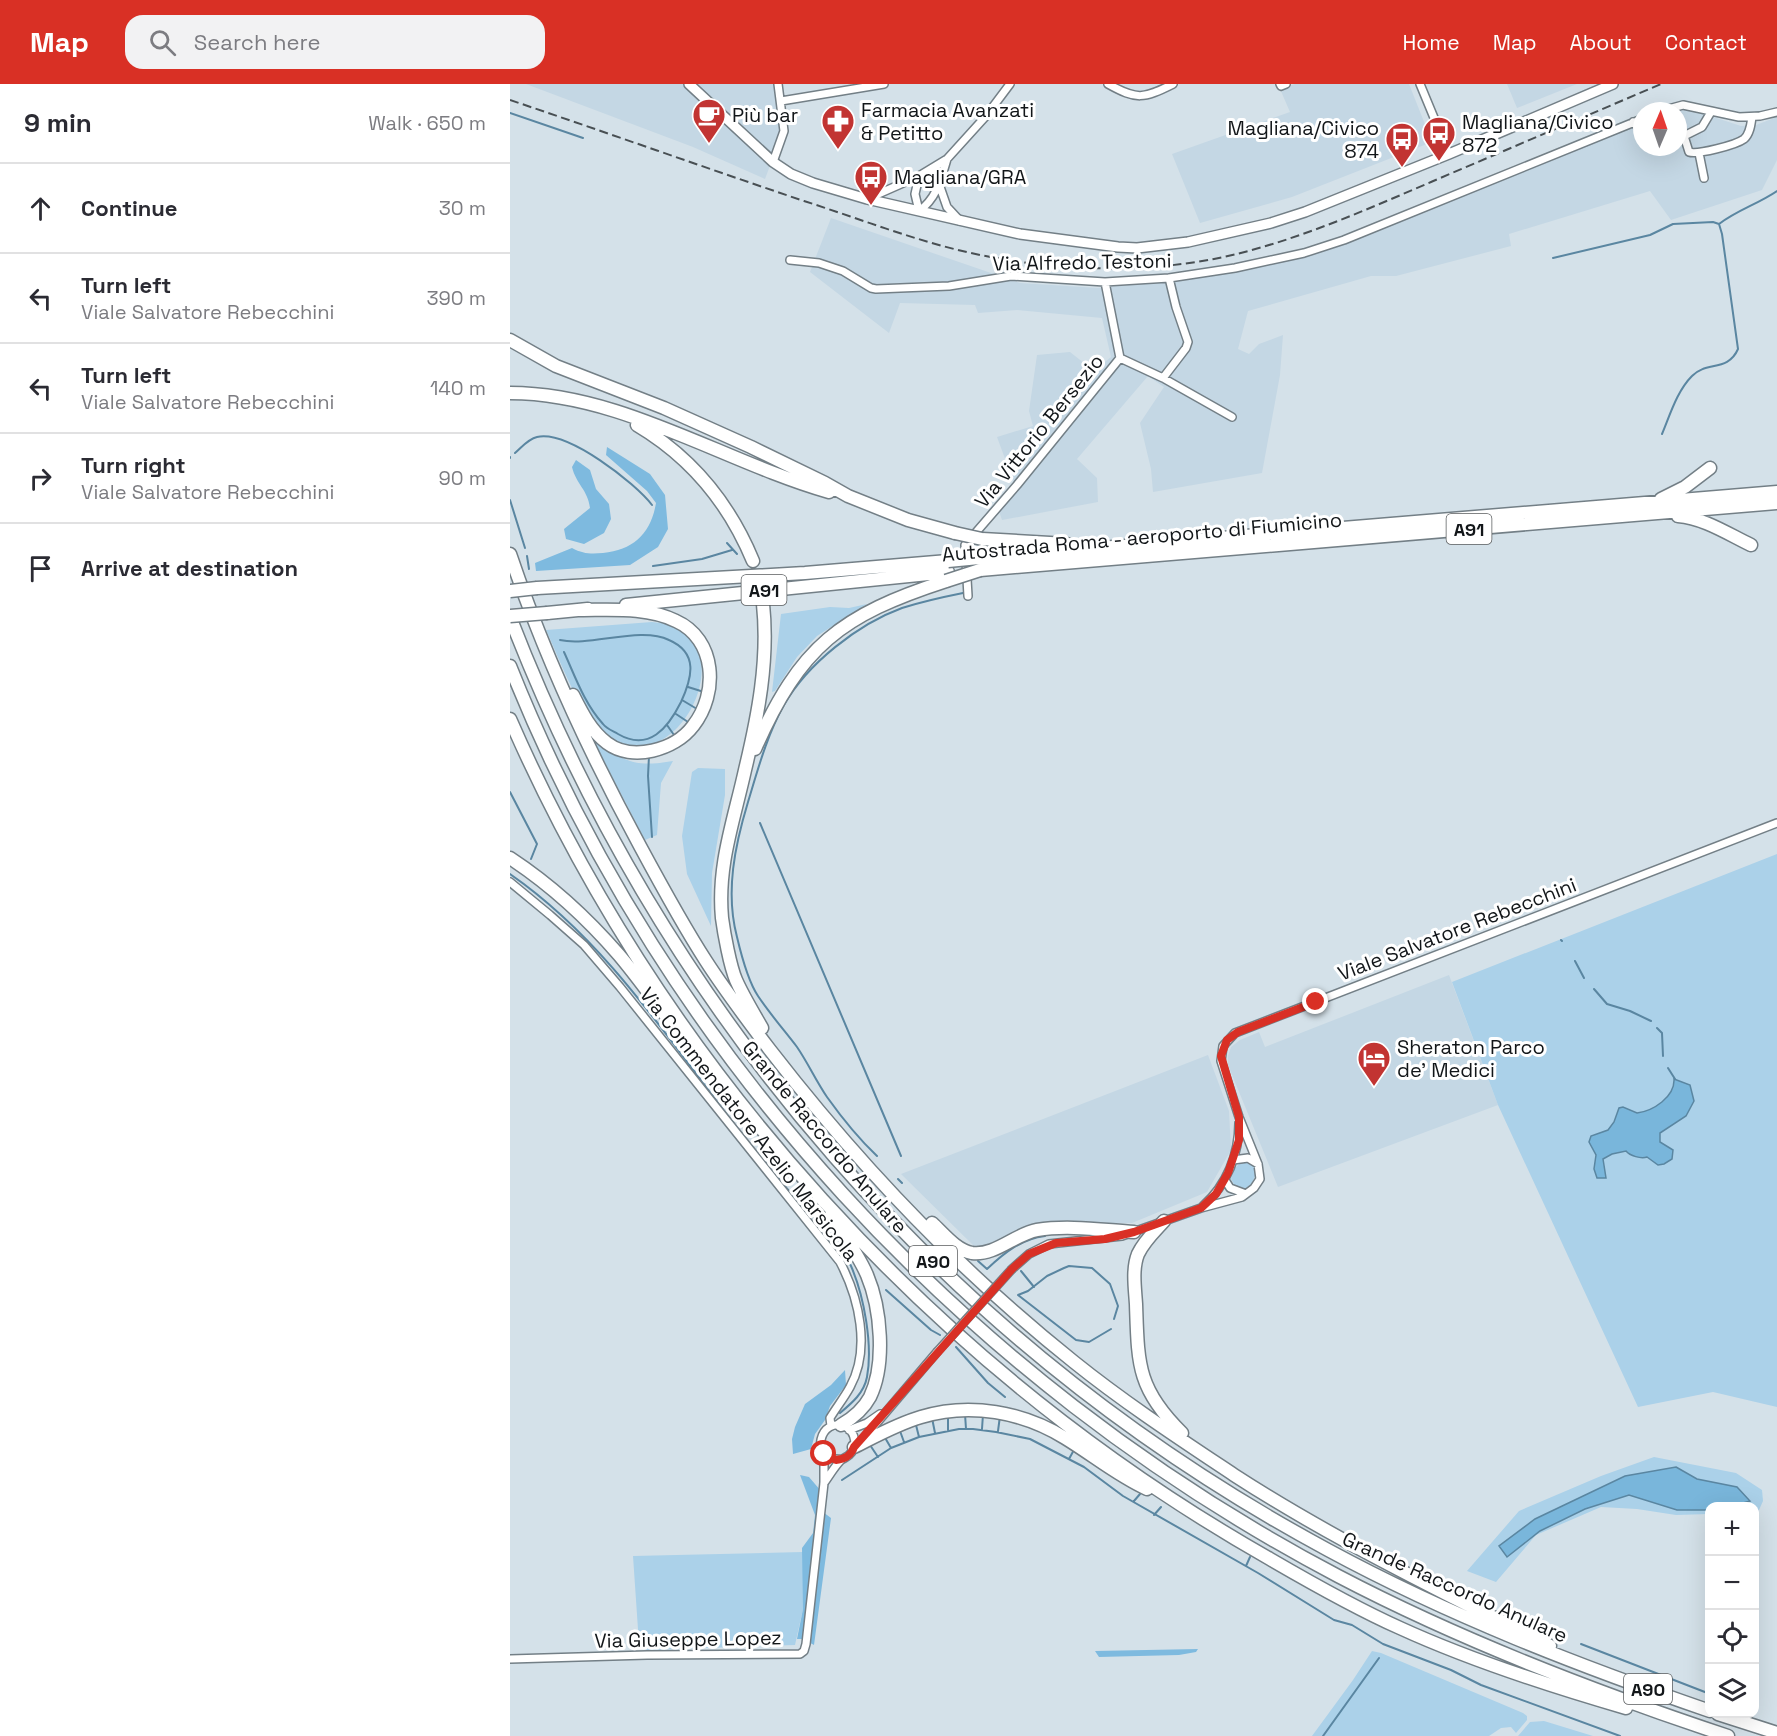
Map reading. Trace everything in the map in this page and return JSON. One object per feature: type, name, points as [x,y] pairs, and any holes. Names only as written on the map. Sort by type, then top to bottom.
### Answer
[{"type":"highway","points":[[510,340],[556,366],[675,412],[741,442],[848,496]]},
{"type":"highway","points":[[510,393],[550,395],[592,404],[814,487],[848,496],[895,515],[955,533],[1039,543],[1155,544]]},
{"type":"highway","points":[[592,404],[640,427],[670,447],[694,468],[730,516],[753,561]]},
{"type":"highway","points":[[1654,502],[1685,487],[1710,468]]},
{"type":"highway","name":"Autostrada Roma - aeroporto di Fiumicino","points":[[510,617],[947,571],[979,564],[1155,544],[1777,492]]},
{"type":"highway","name":"Autostrada Roma - aeroporto di Fiumicino","points":[[979,564],[1777,503]]},
{"type":"highway","points":[[1647,514],[1692,519],[1751,545]]},
{"type":"highway","name":"Grande Raccordo Anulare","points":[[510,554],[538,630],[576,721],[610,790],[706,962],[805,1095],[873,1173],[945,1248],[1074,1362],[1161,1426],[1235,1475],[1282,1505],[1351,1543],[1533,1636],[1587,1667]]},
{"type":"highway","points":[[746,769],[778,700],[805,661],[818,647],[843,626],[868,611],[947,571],[979,564]]},
{"type":"highway","name":"Autostrada Roma - aeroporto di Fiumicino","points":[[510,591],[805,573],[947,571]]},
{"type":"highway","points":[[763,604],[766,634],[765,661],[746,769],[725,852],[721,895],[722,920],[736,978],[766,1035],[805,1095]]},
{"type":"highway","points":[[538,630],[584,716],[592,728],[608,743],[631,752],[650,751],[666,746],[686,734],[700,715],[709,686],[709,662],[698,638],[682,624],[660,615],[623,610],[581,610]]},
{"type":"highway","name":"Grande Raccordo Anulare","points":[[510,617],[539,691],[584,785],[647,901],[683,958],[735,1034],[796,1113],[909,1239],[980,1306],[1066,1378],[1157,1446],[1301,1535],[1383,1579],[1464,1617],[1587,1667],[1705,1709]]},
{"type":"highway","name":"Grande Raccordo Anulare","points":[[510,666],[562,783],[632,911],[676,983],[748,1082],[839,1190],[892,1246],[969,1320],[1069,1403],[1148,1461],[1221,1509],[1303,1557],[1377,1596],[1483,1644],[1597,1690],[1728,1736]]},
{"type":"highway","name":"Grande Raccordo Anulare","points":[[510,718],[539,785],[598,892],[686,1029],[727,1084],[810,1185],[905,1285],[981,1355],[1089,1442],[1221,1531],[1299,1576],[1411,1633],[1571,1691],[1652,1716],[1700,1727]]},
{"type":"highway","points":[[510,858],[554,891],[602,936],[694,1050],[727,1084]]},
{"type":"highway","points":[[873,1173],[954,1243],[970,1252],[985,1252],[1020,1235],[1043,1229],[1134,1232]]},
{"type":"highway","points":[[810,1185],[857,1256],[872,1287],[877,1314],[879,1351],[875,1385],[860,1411],[840,1427]]},
{"type":"highway","points":[[1164,1221],[1140,1249],[1135,1264],[1137,1352],[1140,1370],[1151,1397],[1169,1421],[1188,1439],[1235,1475]]},
{"type":"highway","points":[[854,1447],[900,1425],[931,1414],[974,1411],[1009,1414],[1046,1427],[1130,1482],[1184,1507]]},
{"type":"highway","points":[[1733,1718],[1777,1733]]},
{"type":"main road","points":[[689,84],[774,162],[791,174],[813,183],[867,199],[1020,234],[1118,248],[1156,248],[1271,223],[1449,154],[1613,84]]},
{"type":"street","points":[[774,162],[784,131],[778,84]]},
{"type":"street","points":[[824,84],[825,93]]},
{"type":"street","points":[[781,100],[884,84]]},
{"type":"street","points":[[867,199],[919,176],[947,159],[986,116],[1010,84]]},
{"type":"street","points":[[1108,84],[1129,96],[1150,96],[1173,84]]},
{"type":"street","points":[[1280,84],[1281,86],[1286,84]]},
{"type":"street","points":[[1420,84],[1449,154]]},
{"type":"street","points":[[1687,106],[1733,116],[1752,117],[1777,112]]},
{"type":"street","points":[[1687,132],[1702,127],[1712,112]]},
{"type":"street","points":[[1687,148],[1689,152],[1699,153],[1742,140],[1749,131],[1752,117]]},
{"type":"street","name":"Via Alfredo Testoni","points":[[790,260],[819,263],[843,271],[876,289],[949,286],[1011,276],[1105,282],[1169,278],[1235,268],[1304,253],[1344,240],[1633,122]]},
{"type":"street","points":[[1699,153],[1704,178]]},
{"type":"street","points":[[919,176],[915,194],[919,211],[932,199],[947,159]]},
{"type":"street","points":[[939,184],[947,207],[960,220]]},
{"type":"street","points":[[915,194],[932,199]]},
{"type":"street","points":[[1163,378],[1188,342],[1169,278]]},
{"type":"street","name":"Via Vittorio Bersezio","points":[[968,596],[965,545],[1120,358],[1105,282]]},
{"type":"street","points":[[1120,358],[1163,378],[1232,417]]},
{"type":"street","name":"Viale Salvatore Rebecchini","points":[[1258,1164],[1239,1117],[1221,1056],[1223,1046],[1235,1033],[1777,823]]},
{"type":"street","name":"Via Commendatore Azelio Marsicola","points":[[510,882],[584,945],[840,1262],[848,1276],[859,1316],[861,1342],[858,1364],[851,1386],[830,1418],[840,1427]]},
{"type":"street","name":"Viale Salvatore Rebecchini","points":[[1201,1208],[1219,1191],[1225,1180],[1238,1145],[1239,1117]]},
{"type":"street","points":[[1225,1180],[1230,1188],[1246,1194],[1258,1183],[1258,1164],[1248,1158],[1233,1160]]},
{"type":"street","name":"Viale Salvatore Rebecchini","points":[[854,1447],[1012,1269],[1029,1254],[1049,1244],[1105,1239],[1134,1232],[1246,1194]]},
{"type":"street","name":"Viale Salvatore Rebecchini","points":[[840,1427],[867,1423],[885,1411]]},
{"type":"street","points":[[824,1483],[842,1460],[852,1453],[855,1438],[840,1427],[826,1430],[821,1438],[821,1449],[830,1458],[842,1460]]},
{"type":"street","name":"Via Giuseppe Lopez","points":[[510,1659],[647,1654],[800,1654],[804,1651],[806,1644],[824,1483],[824,1454]]},
{"type":"shaded area","points":[[526,84],[775,84],[783,131],[765,179],[693,147]]},
{"type":"shaded area","points":[[1295,84],[1409,84],[1432,142],[1292,197],[1200,223],[1172,154],[1290,112],[1280,89]]},
{"type":"shaded area","points":[[1507,84],[1577,84],[1517,108]]},
{"type":"shaded area","points":[[1687,109],[1741,126],[1756,125],[1777,117],[1777,160],[1762,190],[1671,220],[1650,191],[1509,234],[1511,246],[1396,276],[1371,276],[1248,311],[1238,349],[1249,354],[1259,344],[1283,335],[1280,375],[1262,473],[1153,492],[1151,469],[1140,423],[1164,387],[1148,376],[1077,459],[1097,478],[1098,502],[1002,520],[999,511],[1017,491],[997,437],[1033,426],[1029,411],[1037,355],[1070,352],[1094,371],[1111,357],[1102,318],[1017,310],[978,313],[975,305],[900,303],[889,333],[810,272],[831,218],[1020,283],[1098,288],[1181,280],[1296,259],[1345,243],[1633,126],[1633,156],[1687,156]]},
{"type":"shaded area","points":[[607,447],[650,474],[665,495],[668,529],[658,547],[630,565],[536,571],[535,563],[572,548],[583,552],[603,553],[624,548],[639,538],[650,523],[656,503],[647,491],[606,455]]},
{"type":"shaded area","points":[[576,460],[590,470],[596,489],[609,504],[611,519],[604,533],[584,544],[566,539],[564,529],[590,508],[587,496],[572,467]]},
{"type":"shaded area","points":[[867,604],[817,636],[797,657],[775,691],[772,692],[781,614],[830,607],[849,608]]},
{"type":"shaded area","points":[[652,622],[680,628],[697,647],[702,669],[698,693],[687,715],[671,734],[651,745],[628,746],[603,734],[586,714],[546,630]]},
{"type":"shaded area","points":[[591,736],[629,761],[648,764],[673,761],[661,783],[657,835],[645,840]]},
{"type":"shaded area","points":[[698,768],[725,769],[725,795],[712,873],[711,926],[687,874],[682,836],[692,772]]},
{"type":"shaded area","points":[[1777,854],[1777,1407],[1713,1392],[1638,1407],[1498,1105],[1452,982]]},
{"type":"shaded area","points":[[1449,975],[1498,1105],[1278,1187],[1228,1065],[1231,1047],[1240,1040],[1259,1032],[1265,1047]]},
{"type":"shaded area","points":[[1208,1055],[1229,1111],[1231,1150],[1207,1192],[1132,1223],[1045,1223],[1028,1226],[977,1249],[901,1174]]},
{"type":"shaded area","points":[[1674,1079],[1690,1085],[1694,1101],[1686,1116],[1660,1133],[1660,1142],[1673,1150],[1672,1159],[1658,1165],[1647,1157],[1636,1157],[1626,1151],[1612,1154],[1603,1159],[1606,1178],[1597,1178],[1594,1169],[1596,1155],[1589,1142],[1591,1136],[1608,1130],[1619,1108],[1623,1107],[1637,1113],[1662,1102],[1671,1092]]},
{"type":"shaded area","points":[[1242,1161],[1252,1164],[1256,1171],[1250,1186],[1240,1188],[1235,1186],[1231,1179],[1235,1168]]},
{"type":"shaded area","points":[[845,1370],[846,1385],[830,1406],[825,1420],[815,1434],[811,1449],[793,1454],[792,1439],[805,1404],[831,1385]]},
{"type":"shaded area","points":[[1654,1457],[1736,1473],[1762,1490],[1763,1501],[1759,1510],[1759,1502],[1746,1502],[1749,1501],[1737,1487],[1697,1479],[1676,1467],[1625,1476],[1535,1519],[1500,1545],[1506,1557],[1540,1531],[1585,1509],[1629,1495],[1677,1510],[1705,1510],[1705,1514],[1676,1515],[1637,1509],[1601,1507],[1536,1535],[1496,1582],[1467,1571],[1519,1511],[1601,1476]]},
{"type":"shaded area","points":[[1676,1467],[1697,1479],[1737,1487],[1750,1501],[1705,1502],[1705,1510],[1677,1510],[1629,1495],[1585,1509],[1540,1531],[1507,1557],[1499,1546],[1535,1519],[1625,1476]]},
{"type":"shaded area","points":[[800,1475],[809,1477],[821,1491],[819,1509],[831,1518],[814,1645],[803,1639],[797,1639],[803,1609],[802,1548],[813,1533],[815,1515]]},
{"type":"shaded area","points":[[803,1552],[803,1609],[795,1645],[645,1650],[639,1644],[633,1556]]},
{"type":"shaded area","points":[[1198,1649],[1196,1652],[1179,1655],[1099,1657],[1095,1651]]},
{"type":"shaded area","points":[[1372,1651],[1523,1713],[1527,1716],[1527,1720],[1516,1733],[1511,1727],[1501,1728],[1489,1736],[1312,1736]]},
{"type":"shaded area","points":[[1544,1721],[1593,1736],[1518,1736],[1530,1722]]},
{"type":"waterway","points":[[510,113],[583,138]]},
{"type":"waterway","points":[[1719,224],[1777,191]]},
{"type":"waterway","points":[[1553,258],[1650,235],[1673,224],[1713,222],[1719,224],[1738,349],[1729,361],[1698,371],[1692,376],[1678,396],[1662,434]]},
{"type":"waterway","points":[[515,453],[528,441],[537,437],[550,437],[566,442],[600,460],[631,484],[652,505]]},
{"type":"waterway","points":[[510,500],[525,548]]},
{"type":"waterway","points":[[727,543],[737,554]]},
{"type":"waterway","points":[[653,566],[702,559],[732,550]]},
{"type":"waterway","points":[[527,556],[529,569]]},
{"type":"waterway","points":[[877,1156],[833,1105],[797,1047],[754,990],[733,920],[733,869],[743,818],[768,740],[784,705],[806,675],[835,647],[885,615],[909,606],[963,593]]},
{"type":"waterway","points":[[560,640],[586,641],[644,635],[657,636],[679,645],[685,652],[689,659],[690,675],[681,702],[664,728],[648,739],[629,739],[608,729],[596,716],[580,689],[564,652]]},
{"type":"waterway","points":[[688,687],[704,692]]},
{"type":"waterway","points":[[682,700],[697,709]]},
{"type":"waterway","points":[[676,714],[688,722]]},
{"type":"waterway","points":[[667,725],[674,735]]},
{"type":"waterway","points":[[649,756],[652,837]]},
{"type":"waterway","points":[[510,792],[537,844],[531,859]]},
{"type":"waterway","points":[[760,823],[901,1156]]},
{"type":"waterway","points":[[510,874],[547,903],[614,969],[673,1042],[758,1155],[843,1252],[856,1278],[863,1306],[868,1336],[869,1364],[863,1388],[840,1413]]},
{"type":"waterway","points":[[1575,961],[1584,978]]},
{"type":"waterway","points":[[1594,989],[1607,1004],[1651,1021]]},
{"type":"waterway","points":[[1657,1028],[1662,1033],[1663,1056]]},
{"type":"waterway","points":[[1668,1068],[1675,1079]]},
{"type":"waterway","points":[[898,1179],[902,1183]]},
{"type":"waterway","points":[[978,1261],[987,1269],[1013,1248],[1028,1240],[1045,1236]]},
{"type":"waterway","points":[[1111,1329],[1089,1342],[1076,1340],[1018,1295],[1028,1291],[1047,1276],[1069,1266],[1092,1268],[1110,1284],[1118,1306],[1114,1319]]},
{"type":"waterway","points":[[1021,1271],[1034,1287]]},
{"type":"waterway","points":[[886,1290],[931,1330],[940,1335]]},
{"type":"waterway","points":[[956,1347],[988,1383],[1005,1397]]},
{"type":"waterway","points":[[965,1414],[966,1429]]},
{"type":"waterway","points":[[982,1429],[983,1414]]},
{"type":"waterway","points":[[948,1415],[948,1430]]},
{"type":"waterway","points":[[998,1431],[1000,1416]]},
{"type":"waterway","points":[[932,1418],[935,1433]]},
{"type":"waterway","points":[[916,1425],[919,1437]]},
{"type":"waterway","points":[[842,1480],[891,1448],[919,1437],[959,1429],[973,1429],[1030,1439],[1084,1467],[1123,1496],[1258,1573],[1334,1620],[1352,1625],[1383,1644],[1451,1670],[1481,1685],[1620,1736]]},
{"type":"waterway","points":[[900,1431],[904,1442]]},
{"type":"waterway","points":[[884,1436],[891,1448]]},
{"type":"waterway","points":[[870,1445],[878,1457]]},
{"type":"waterway","points":[[1069,1459],[1075,1448]]},
{"type":"waterway","points":[[1134,1501],[1140,1494]]},
{"type":"waterway","points":[[1154,1515],[1161,1507]]},
{"type":"waterway","points":[[1246,1566],[1250,1557]]},
{"type":"waterway","points":[[1581,1644],[1705,1692]]},
{"type":"waterway","points":[[1323,1736],[1379,1658]]},
{"type":"railway","points":[[510,100],[935,244],[1018,262],[1051,266],[1117,268],[1182,264],[1214,259],[1297,236],[1378,205],[1661,84]]},
{"type":"place","name":"Più bar","points":[[709,144]]},
{"type":"place","name":"Farmacia Avanzati & Petitto","points":[[838,150]]},
{"type":"place","name":"Magliana/Civico 872","points":[[1439,162]]},
{"type":"place","name":"Magliana/Civico 874","points":[[1402,168]]},
{"type":"place","name":"Magliana/GRA","points":[[871,206]]},
{"type":"place","name":"Sheraton Parco de' Medici","points":[[1374,1087]]},
{"type":"route","points":[[824,1454],[830,1458],[842,1460],[852,1453],[854,1447],[937,1352],[1012,1269],[1029,1254],[1056,1243],[1122,1236],[1201,1208],[1214,1197],[1222,1185],[1239,1140],[1239,1117],[1221,1061],[1223,1046],[1230,1037],[1238,1032],[1316,1002]]}]
